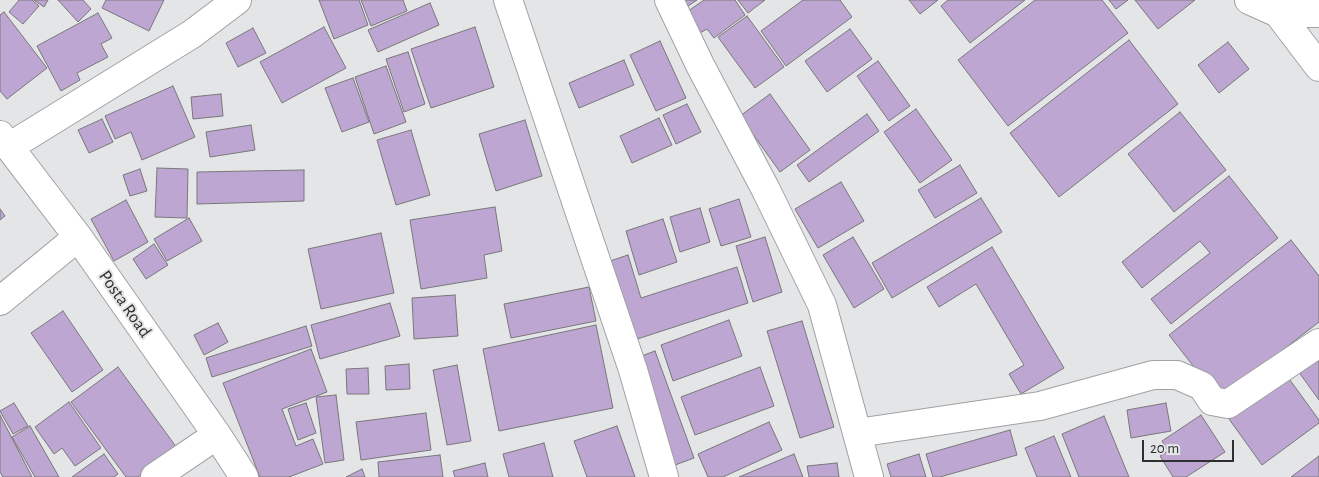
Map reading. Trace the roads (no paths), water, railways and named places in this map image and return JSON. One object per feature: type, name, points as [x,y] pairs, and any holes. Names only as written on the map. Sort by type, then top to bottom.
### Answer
[{"type":"street","points":[[5,141],[192,34],[237,0]]},
{"type":"street","points":[[508,0],[632,370],[664,477]]},
{"type":"street","points":[[669,0],[700,65],[766,190],[822,305],[869,477]]},
{"type":"street","points":[[1249,0],[1278,13],[1319,13]]},
{"type":"street","points":[[1278,13],[1319,67]]},
{"type":"street","name":"Posta Road","points":[[5,141],[78,237],[217,435],[244,477]]},
{"type":"street","points":[[0,301],[78,237]]},
{"type":"street","points":[[857,433],[1040,406],[1153,375],[1178,375],[1202,386],[1212,401],[1228,404],[1319,343]]},
{"type":"street","points":[[155,477],[217,435]]}]
